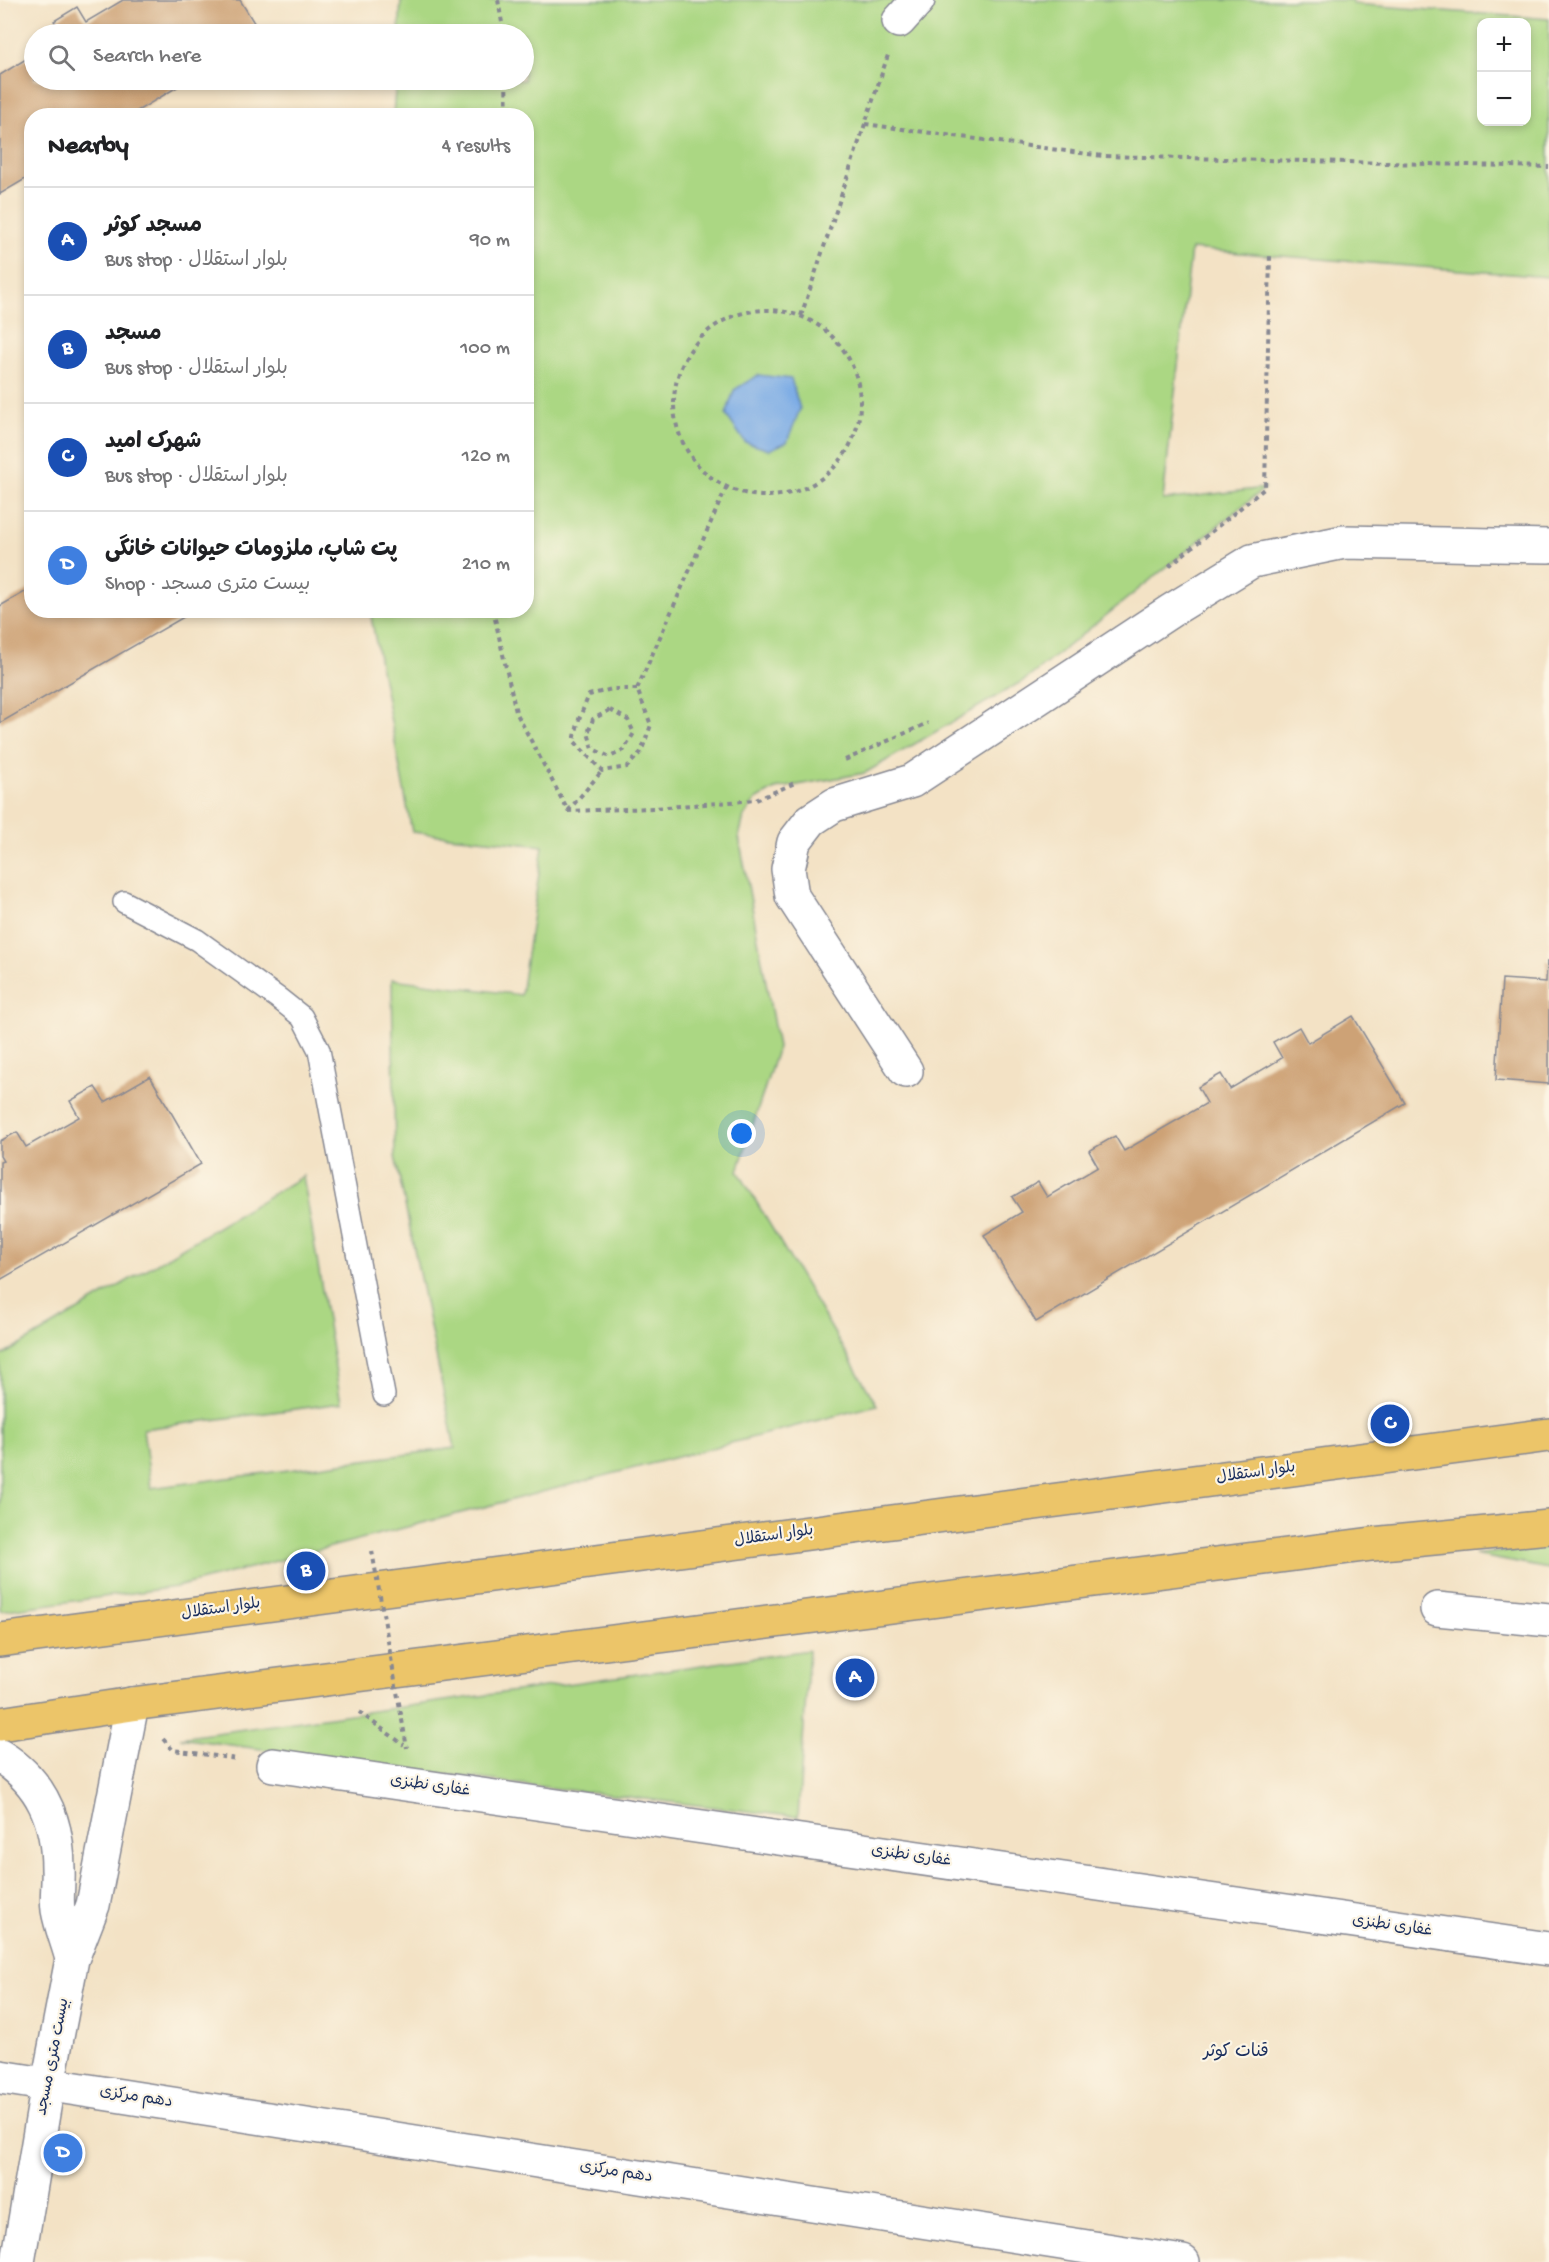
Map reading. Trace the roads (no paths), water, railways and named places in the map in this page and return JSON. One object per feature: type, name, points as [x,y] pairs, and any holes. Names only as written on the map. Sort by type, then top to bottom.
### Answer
[{"type":"main road","name":"بلوار استقلال","points":[[0,1640],[1549,1435]]},
{"type":"main road","points":[[0,1724],[132,1704],[1372,1544],[1549,1527]]},
{"type":"street","points":[[906,1071],[792,896],[788,869],[794,842],[811,820],[834,805],[912,781],[1172,610],[1252,561],[1344,542],[1549,546]]},
{"type":"street","points":[[1437,1610],[1549,1620]]},
{"type":"street","name":"بیست متری مسجد","points":[[18,2262],[72,1959],[93,1905],[132,1704]]},
{"type":"street","name":"بیست متری مسجد","points":[[0,1756],[13,1764],[42,1795],[52,1822],[58,1866],[58,1909],[72,1959]]},
{"type":"street","name":"غفاری نطنزی","points":[[273,1765],[1549,1949]]},
{"type":"street","name":"دهم مرکزی","points":[[0,2077],[1184,2262]]},
{"type":"lane","points":[[124,902],[197,940],[302,1017],[319,1050],[384,1395]]},
{"type":"water","points":[[758,375],[791,379],[800,409],[787,442],[769,450],[745,442],[726,415],[734,390]]},
{"type":"place","name":"شهرک امید","points":[[1390,1424]]},
{"type":"place","name":"مسجد","points":[[306,1571]]},
{"type":"place","name":"مسجد کوثر","points":[[855,1678]]},
{"type":"place","name":"پت شاپ، ملزومات حیوانات خانگی","points":[[63,2153]]},
{"type":"district","name":"قنات کوثر","points":[[1236,2052]]}]
